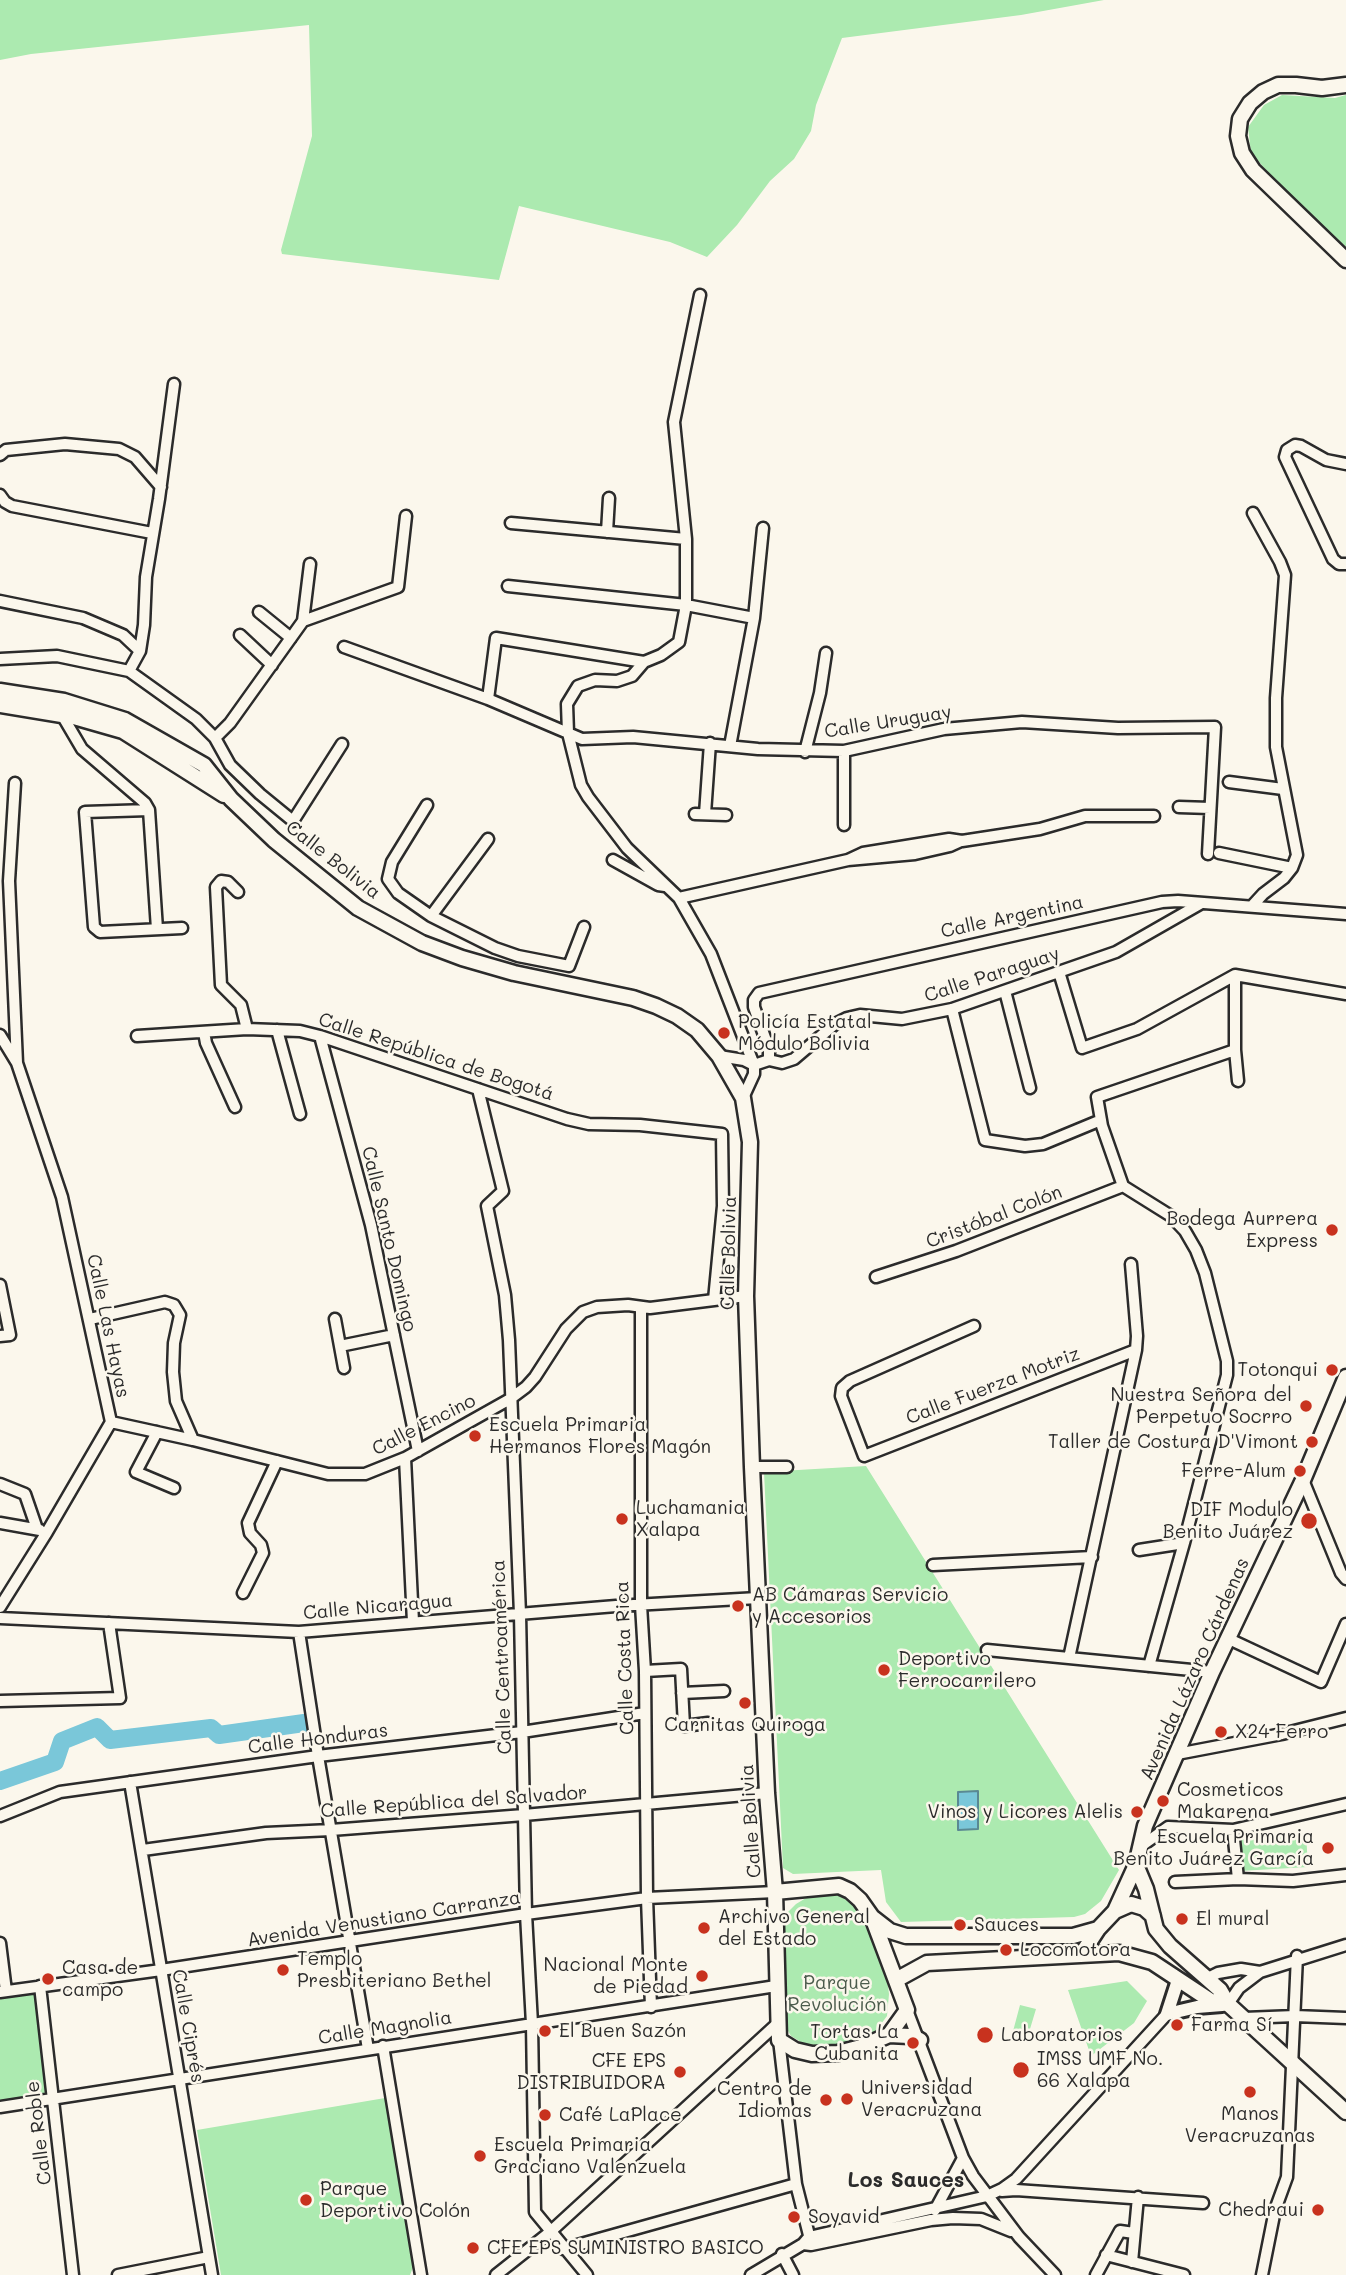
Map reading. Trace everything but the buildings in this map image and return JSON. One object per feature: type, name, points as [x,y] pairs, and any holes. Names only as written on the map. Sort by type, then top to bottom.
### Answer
[{"type":"main road","points":[[1346,85],[1322,88],[1278,86],[1263,92],[1250,103],[1240,119],[1238,136],[1242,153],[1253,170],[1346,260]]},
{"type":"main road","points":[[0,691],[64,701],[125,720],[204,765],[231,799]]},
{"type":"main road","points":[[0,705],[62,715],[123,731],[231,799]]},
{"type":"main road","name":"Calle Bolivia","points":[[231,799],[274,839],[358,908],[422,943],[514,973],[633,998],[677,1016],[697,1030],[719,1056],[743,1098],[750,1142],[746,1296],[767,1793],[775,1892],[778,2023]]},
{"type":"main road","name":"Avenida Lázaro Cárdenas","points":[[1081,1955],[1098,1929],[1115,1911],[1136,1865],[1145,1826],[1212,1672],[1303,1480],[1346,1377]]},
{"type":"main road","points":[[1136,1865],[1146,1889],[1156,1930],[1184,1960],[1220,1990],[1228,2004],[1346,2112]]},
{"type":"main road","points":[[773,1868],[783,1882],[801,1890]]},
{"type":"main road","points":[[775,1892],[839,1886],[860,1900],[872,1917],[907,2010],[889,2035]]},
{"type":"main road","points":[[775,1912],[785,1900],[801,1890]]},
{"type":"main road","points":[[1115,1911],[1131,1904],[1144,1908],[1153,1916]]},
{"type":"main road","points":[[872,1917],[890,1931],[905,1936],[1073,1936],[1098,1929]]},
{"type":"main road","points":[[896,1980],[927,1963],[1119,1953],[1152,1962],[1211,2001],[1228,2004]]},
{"type":"main road","points":[[1178,1980],[1184,1960]]},
{"type":"main road","points":[[778,2023],[779,2040],[795,2050],[812,2054],[838,2053],[889,2035],[909,2036],[920,2040]]},
{"type":"street","points":[[700,295],[674,422],[686,539],[687,605],[679,642],[661,655],[644,662],[632,676],[617,681],[595,680],[578,686],[567,704],[568,733],[581,785],[599,814],[640,861],[679,898],[711,954],[754,1065],[754,1074],[743,1098]]},
{"type":"street","points":[[128,671],[140,651],[146,577],[174,384]]},
{"type":"street","points":[[0,455],[6,450],[65,444],[119,449],[135,457],[161,487]]},
{"type":"street","points":[[1346,464],[1326,460],[1295,445],[1287,450],[1285,457],[1333,559],[1339,564],[1346,564]]},
{"type":"street","points":[[0,495],[12,506],[152,533]]},
{"type":"street","points":[[607,532],[609,498]]},
{"type":"street","points":[[1252,906],[1292,868],[1297,856],[1276,747],[1276,698],[1284,575],[1280,562],[1253,513]]},
{"type":"street","points":[[303,621],[398,587],[406,516]]},
{"type":"street","points":[[511,523],[686,539]]},
{"type":"street","points":[[730,746],[754,618],[763,528]]},
{"type":"street","points":[[215,738],[230,723],[303,621],[310,564]]},
{"type":"street","points":[[508,586],[687,605],[754,618]]},
{"type":"street","points":[[0,601],[83,618],[123,635],[140,651]]},
{"type":"street","points":[[259,612],[291,638]]},
{"type":"street","points":[[240,635],[272,665]]},
{"type":"street","points":[[488,699],[496,638],[644,662]]},
{"type":"street","name":"Calle Uruguay","points":[[344,647],[488,699],[582,739],[632,737],[805,752],[844,751],[944,729],[1022,722],[1118,728],[1215,727],[1210,808]]},
{"type":"street","points":[[805,752],[820,693],[826,653]]},
{"type":"street","points":[[0,659],[57,656],[128,671],[196,719],[215,738],[230,765],[293,821],[342,744]]},
{"type":"street","points":[[62,715],[82,749],[145,803],[149,810],[157,929]]},
{"type":"street","points":[[710,743],[700,814],[726,815]]},
{"type":"street","points":[[844,751],[844,825]]},
{"type":"street","points":[[1229,782],[1283,789]]},
{"type":"street","points":[[15,783],[9,881],[17,1063]]},
{"type":"street","points":[[427,805],[392,862],[388,879],[398,893],[431,916],[495,948],[518,956],[569,966],[584,927]]},
{"type":"street","points":[[1179,807],[1210,808],[1213,854],[1292,868]]},
{"type":"street","points":[[149,810],[85,813],[94,927],[100,932],[182,928]]},
{"type":"street","points":[[679,898],[848,860],[915,854],[962,841],[1040,829],[1085,816],[1154,816]]},
{"type":"street","points":[[431,916],[488,839]]},
{"type":"street","points":[[613,860],[659,885],[669,887]]},
{"type":"street","points":[[238,892],[228,882],[221,881],[216,887],[220,985],[240,1005],[247,1029]]},
{"type":"street","name":"Calle Argentina","points":[[769,1060],[769,1049],[754,1007],[754,1000],[759,993],[1162,902],[1252,906],[1346,915]]},
{"type":"street","name":"Calle Paraguay","points":[[754,1065],[769,1060],[782,1063],[794,1059],[835,1024],[848,1017],[860,1015],[909,1018],[952,1009],[1116,952],[1200,904]]},
{"type":"street","points":[[514,973],[518,956]]},
{"type":"street","points":[[1059,972],[1082,1048],[1137,1028],[1235,975],[1346,993]]},
{"type":"street","points":[[1235,975],[1235,1050],[1238,1081]]},
{"type":"street","points":[[1005,991],[1030,1088]]},
{"type":"street","points":[[952,1009],[985,1140],[1025,1146],[1043,1144],[1101,1120]]},
{"type":"street","name":"Calle República de Bogotá","points":[[137,1036],[247,1029],[300,1031],[589,1124],[640,1125],[722,1134],[723,1206],[714,1300]]},
{"type":"street","points":[[277,1030],[300,1114]]},
{"type":"street","points":[[204,1032],[206,1043],[235,1107]]},
{"type":"street","name":"Calle Las Hayas","points":[[0,1035],[17,1063],[62,1198],[111,1422],[42,1530],[0,1607]]},
{"type":"street","name":"Calle Santo Domingo","points":[[320,1036],[371,1225],[418,1451]]},
{"type":"street","points":[[1149,1666],[1227,1375],[1227,1361],[1205,1273],[1191,1241],[1171,1216],[1123,1186],[1101,1120],[1097,1097],[1235,1050]]},
{"type":"street","points":[[719,1056],[744,1060],[754,1065]]},
{"type":"street","name":"Calle Centroamérica","points":[[478,1089],[503,1191],[487,1206],[505,1295],[509,1340],[520,1614],[535,2212],[587,2275]]},
{"type":"street","name":"Cristóbal Colón","points":[[876,1277],[956,1251],[1123,1186]]},
{"type":"street","points":[[1069,1658],[1136,1350],[1138,1336],[1131,1264]]},
{"type":"street","points":[[0,1285],[10,1335],[0,1336]]},
{"type":"street","name":"Calle Encino","points":[[111,1422],[328,1474],[365,1474],[405,1458],[510,1399],[535,1377],[566,1329],[583,1312],[597,1307],[628,1305],[650,1308],[746,1296]]},
{"type":"street","points":[[90,1319],[165,1301],[174,1305],[180,1315],[173,1352],[176,1401],[193,1440]]},
{"type":"street","name":"Calle Costa Rica","points":[[641,1307],[641,1605],[645,1671],[650,2007]]},
{"type":"street","points":[[335,1319],[344,1368]]},
{"type":"street","name":"Calle Fuerza Motriz","points":[[974,1326],[850,1381],[842,1388],[841,1396],[864,1456],[1136,1350]]},
{"type":"street","points":[[340,1346],[394,1335]]},
{"type":"street","points":[[157,1432],[136,1472],[174,1488]]},
{"type":"street","points":[[405,1458],[413,1622]]},
{"type":"street","points":[[243,1593],[263,1553],[261,1545],[250,1533],[248,1523],[277,1461]]},
{"type":"street","points":[[752,1467],[787,1467]]},
{"type":"street","points":[[1303,1480],[1341,1573],[1346,1578]]},
{"type":"street","points":[[0,1484],[25,1494],[42,1530]]},
{"type":"street","points":[[0,1523],[42,1530]]},
{"type":"street","points":[[1139,1550],[1184,1543]]},
{"type":"street","points":[[933,1564],[1091,1557]]},
{"type":"street","name":"Calle Nicaragua","points":[[0,1618],[299,1632],[758,1598]]},
{"type":"street","points":[[0,1701],[120,1698],[109,1623]]},
{"type":"street","points":[[1229,1639],[1321,1682],[1346,1624]]},
{"type":"street","points":[[299,1632],[368,2049]]},
{"type":"street","points":[[987,1650],[1212,1672]]},
{"type":"street","points":[[645,1671],[681,1669],[684,1726],[708,1723]]},
{"type":"street","points":[[682,1693],[724,1691]]},
{"type":"street","name":"Calle Honduras","points":[[0,1816],[61,1792],[318,1756],[522,1732],[645,1713]]},
{"type":"street","points":[[1177,1754],[1282,1734],[1346,1718]]},
{"type":"street","name":"Calle Ciprés","points":[[130,1782],[212,2275]]},
{"type":"street","name":"Calle República del Salvador","points":[[143,1850],[267,1833],[524,1815],[767,1793]]},
{"type":"street","points":[[1140,1847],[1168,1827],[1233,1830],[1346,1804]]},
{"type":"street","points":[[1233,1830],[1238,1879]]},
{"type":"street","points":[[1175,1882],[1315,1879],[1346,1875]]},
{"type":"street","name":"Avenida Venustiano Carranza","points":[[3,1991],[647,1898],[775,1892]]},
{"type":"street","points":[[0,1943],[3,1991]]},
{"type":"street","points":[[1167,2014],[1228,2004],[1239,1988],[1260,1972],[1346,1945]]},
{"type":"street","points":[[1262,2275],[1275,2210],[1287,2177],[1297,1959]]},
{"type":"street","points":[[1206,1979],[1218,1973],[1241,1969],[1260,1972]]},
{"type":"street","points":[[991,2195],[1016,2179],[1167,2014],[1178,1980]]},
{"type":"street","name":"Calle Roble","points":[[40,1986],[73,2275]]},
{"type":"street","name":"Calle Magnolia","points":[[0,2107],[776,1986]]},
{"type":"street","points":[[907,2010],[963,2158],[1019,2237],[1055,2275]]},
{"type":"street","points":[[1244,2018],[1346,2018]]},
{"type":"street","points":[[496,2275],[549,2232],[778,2023]]},
{"type":"street","points":[[779,2040],[796,2184],[808,2242]]},
{"type":"street","points":[[383,2046],[421,2275]]},
{"type":"street","points":[[931,2220],[963,2158]]},
{"type":"street","points":[[563,2249],[796,2184]]},
{"type":"street","points":[[751,2275],[808,2242],[936,2207],[1016,2190],[1203,2203]]},
{"type":"street","points":[[1132,2262],[1138,2197]]},
{"type":"street","points":[[808,2242],[931,2220],[981,2219],[997,2224],[1019,2237]]},
{"type":"street","points":[[1096,2275],[1120,2231],[1134,2233]]},
{"type":"street","points":[[782,2255],[793,2275]]},
{"type":"street","points":[[1106,2255],[1184,2275]]},
{"type":"street","points":[[118,2275],[209,2258]]},
{"type":"green space","points":[[0,0],[1104,0],[1021,15],[842,38],[816,105],[811,131],[794,159],[770,181],[737,225],[707,257],[670,242],[519,206],[499,280],[282,254],[312,136],[309,25],[31,54],[0,60]]},
{"type":"green space","points":[[1282,95],[1335,98],[1346,95],[1346,247],[1283,189],[1251,153],[1248,127],[1264,105]]},
{"type":"green space","name":"Deportivo Ferrocarrilero","points":[[866,1466],[1119,1870],[1101,1901],[1085,1914],[1074,1917],[901,1922],[886,1902],[881,1870],[793,1874],[783,1868],[764,1472]]},
{"type":"green space","points":[[1306,1833],[1308,1867],[1240,1871],[1238,1837]]},
{"type":"green space","name":"Parque Revolución","points":[[824,1893],[838,1893],[857,1908],[886,1971],[889,1994],[887,2016],[872,2036],[842,2047],[821,2048],[804,2044],[791,2036],[784,2024],[782,1924],[796,1904]]},
{"type":"green space","points":[[1127,1981],[1147,2001],[1134,2023],[1091,2056],[1068,1990]]},
{"type":"green space","points":[[40,1986],[52,2099],[0,2107],[0,1992]]},
{"type":"green space","points":[[1020,2005],[1036,2009],[1027,2039],[1012,2035]]},
{"type":"green space","name":"Parque Deportivo Colón","points":[[385,2098],[414,2265],[410,2275],[221,2275],[197,2130]]},
{"type":"water","points":[[978,1791],[978,1829],[958,1830],[958,1792]]},
{"type":"waterway","points":[[0,1781],[55,1762],[62,1741],[97,1727],[110,1740],[211,1728],[219,1735],[304,1723]]},
{"type":"place","name":"Policía Estatal Módulo Bolivia","points":[[724,1033]]},
{"type":"place","name":"Bodega Aurrera Express","points":[[1332,1230]]},
{"type":"place","name":"Totonqui","points":[[1332,1370]]},
{"type":"place","name":"Nuestra Señora del Perpetuo Socrro","points":[[1306,1406]]},
{"type":"place","name":"Escuela Primaria Hermanos Flores Magón","points":[[475,1436]]},
{"type":"place","name":"Taller de Costura D'Vimont","points":[[1312,1442]]},
{"type":"place","name":"Ferre-Alum","points":[[1300,1471]]},
{"type":"place","name":"Luchamania Xalapa","points":[[622,1519]]},
{"type":"place","name":"DIF Modulo Benito Juárez","points":[[1309,1521]]},
{"type":"place","name":"AB Cámaras Servicio y Accesorios","points":[[738,1606]]},
{"type":"place","name":"Deportivo Ferrocarrilero","points":[[884,1670]]},
{"type":"place","name":"Carnitas Quiroga","points":[[745,1703]]},
{"type":"place","name":"X24 Ferro","points":[[1221,1732]]},
{"type":"place","name":"Cosmeticos Makarena","points":[[1163,1801]]},
{"type":"place","name":"Vinos y Licores Alelis","points":[[1137,1812]]},
{"type":"place","name":"Escuela Primaria Benito Juárez García","points":[[1328,1848]]},
{"type":"place","name":"El mural","points":[[1182,1919]]},
{"type":"place","name":"Sauces","points":[[960,1925]]},
{"type":"place","name":"Archivo General del Estado","points":[[704,1928]]},
{"type":"place","name":"Locomotora","points":[[1006,1950]]},
{"type":"place","name":"Templo Presbiteriano Bethel","points":[[283,1970]]},
{"type":"place","name":"Nacional Monte de Piedad","points":[[702,1976]]},
{"type":"place","name":"Casa de campo","points":[[48,1979]]},
{"type":"place","name":"Farma Sí","points":[[1177,2025]]},
{"type":"place","name":"El Buen Sazón","points":[[545,2031]]},
{"type":"place","name":"Laboratorios","points":[[985,2035]]},
{"type":"place","name":"Tortas La Cubanita","points":[[913,2043]]},
{"type":"place","name":"IMSS UMF No. 66 Xalapa","points":[[1021,2070]]},
{"type":"place","name":"CFE EPS DISTRIBUIDORA","points":[[680,2072]]},
{"type":"place","name":"Manos Veracruzanas","points":[[1250,2092]]},
{"type":"place","name":"Universidad Veracruzana","points":[[847,2099]]},
{"type":"place","name":"Centro de Idiomas","points":[[826,2100]]},
{"type":"place","name":"Café LaPlace","points":[[545,2115]]},
{"type":"place","name":"Escuela Primaria Graciano Valenzuela","points":[[480,2156]]},
{"type":"place","name":"Parque Deportivo Colón","points":[[306,2200]]},
{"type":"place","name":"Chedraui","points":[[1318,2210]]},
{"type":"place","name":"Soyavid","points":[[794,2217]]},
{"type":"place","name":"CFE EPS SUMINISTRO BASICO","points":[[473,2248]]},
{"type":"district","name":"Los Sauces","points":[[906,2181]]}]
